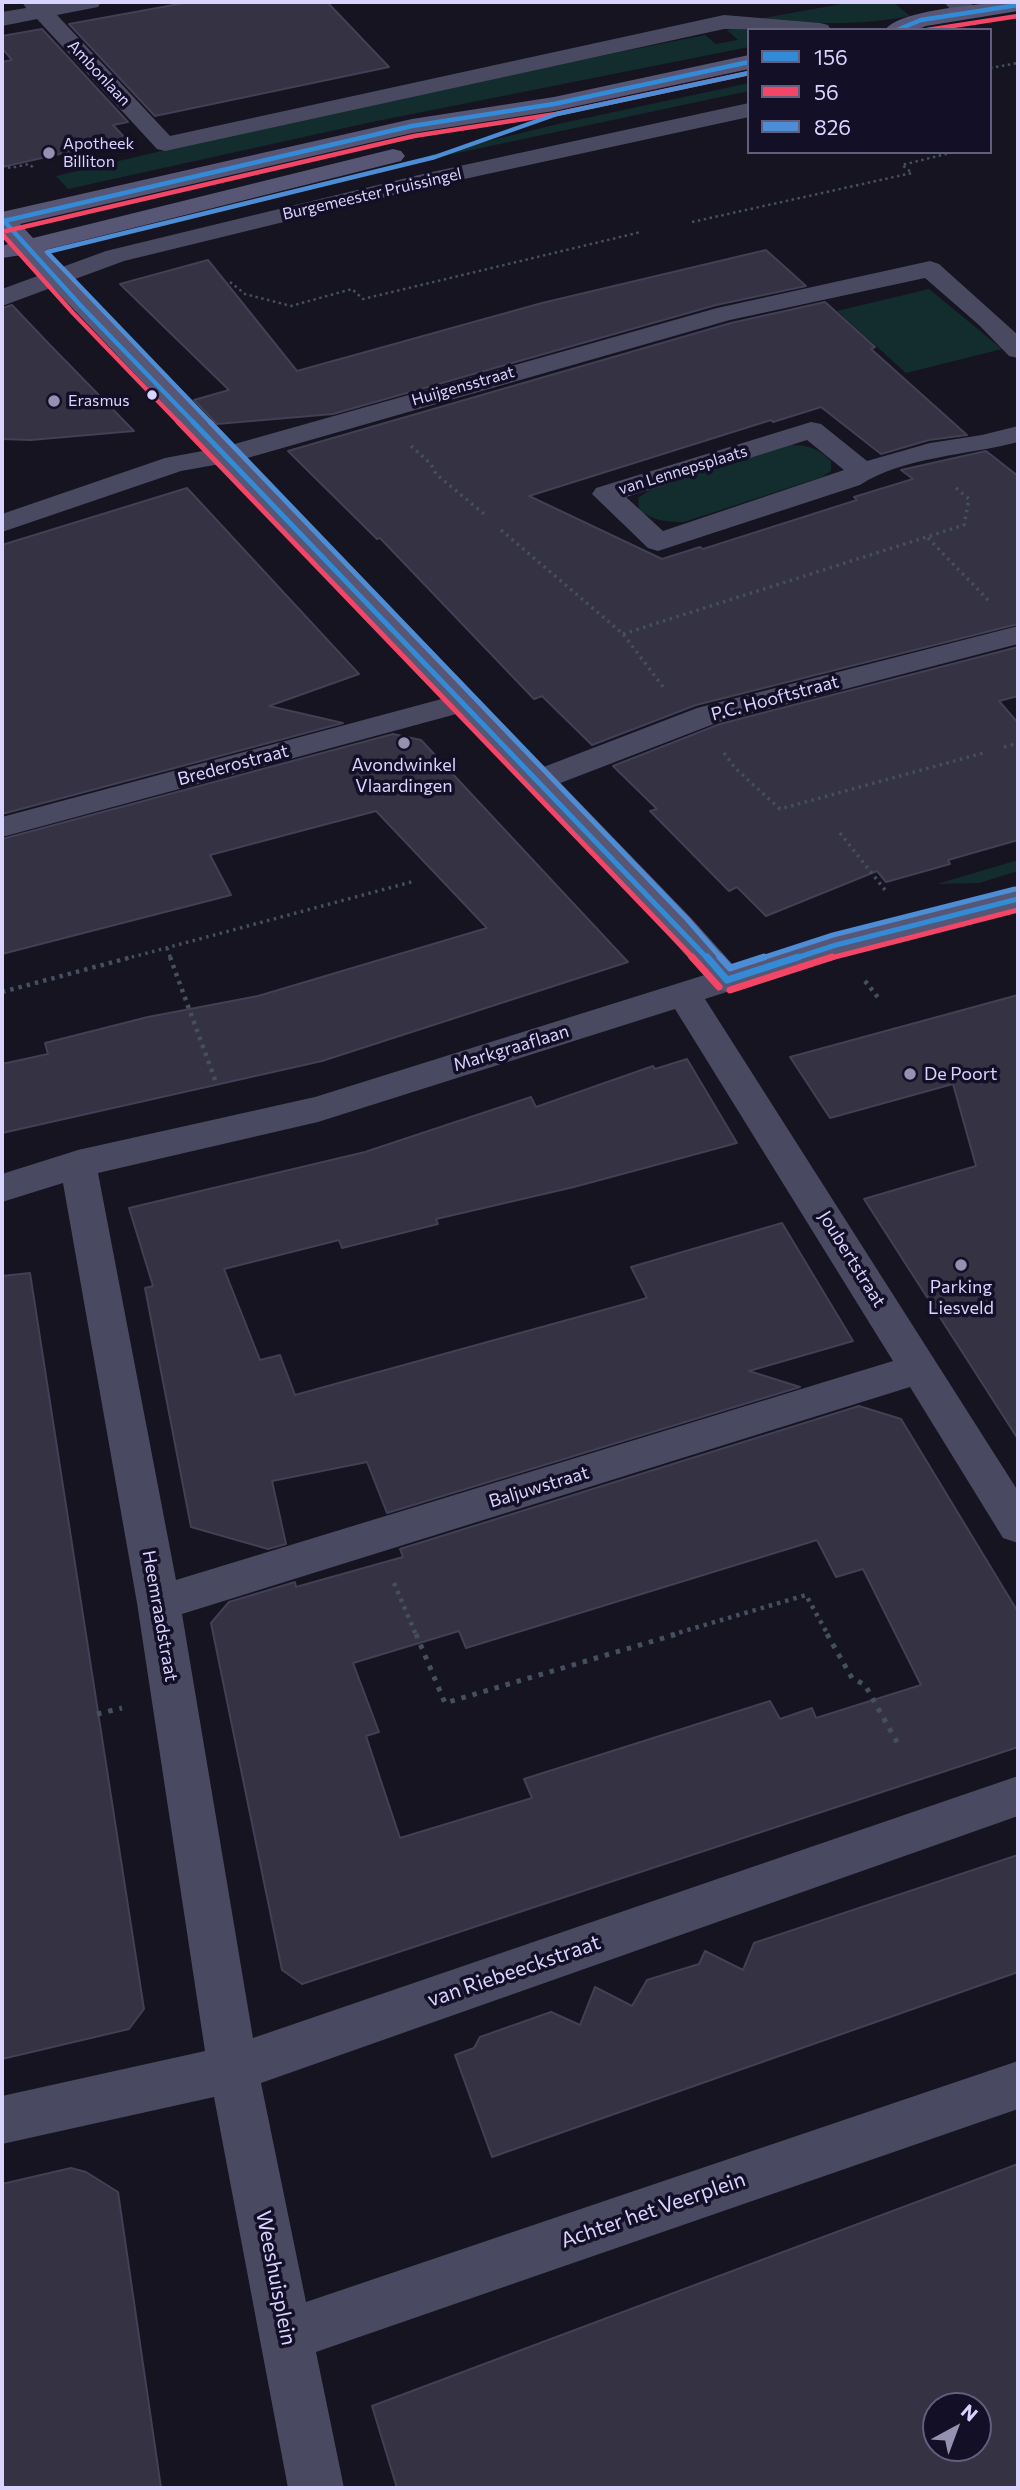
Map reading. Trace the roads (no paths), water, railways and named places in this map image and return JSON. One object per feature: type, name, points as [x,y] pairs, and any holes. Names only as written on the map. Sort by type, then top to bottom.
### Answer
[{"type":"street","points":[[2,19],[37,6],[90,2]]},
{"type":"street","points":[[699,2],[724,22],[796,28]]},
{"type":"street","name":"Ambonlaan","points":[[37,6],[165,145],[724,22]]},
{"type":"street","points":[[901,28],[921,20],[967,14],[1014,15]]},
{"type":"street","name":"Burgemeester Pruissingel","points":[[2,220],[335,143],[412,127],[554,104],[747,62]]},
{"type":"street","name":"Burgemeester Pruissingel","points":[[2,253],[433,147],[554,104]]},
{"type":"street","name":"Burgemeester Pruissingel","points":[[2,298],[115,256],[423,181],[747,110]]},
{"type":"street","points":[[2,220],[727,980]]},
{"type":"street","name":"Huijgensstraat","points":[[2,523],[176,464],[227,455],[599,347],[726,313],[930,269],[1018,349]]},
{"type":"street","name":"van Lennepsplaats","points":[[862,471],[811,430],[606,494],[658,542],[850,479],[862,471],[914,456],[1018,434]]},
{"type":"street","name":"P.C. Hooftstraat","points":[[538,779],[694,720],[1016,635]]},
{"type":"street","name":"Brederostraat","points":[[2,827],[464,702]]},
{"type":"street","name":"Markgraaflaan","points":[[2,1188],[78,1164],[318,1109],[836,945],[1018,899]]},
{"type":"street","name":"Joubertstraat","points":[[683,993],[1018,1526]]},
{"type":"street","name":"Heemraadstraat","points":[[78,1164],[159,1603],[233,2069]]},
{"type":"street","name":"Baljuwstraat","points":[[159,1603],[919,1369]]},
{"type":"street","name":"van Riebeeckstraat","points":[[2,2120],[233,2069],[1018,1796]]},
{"type":"street","name":"Weeshuisplein","points":[[233,2069],[288,2335],[316,2488]]},
{"type":"street","name":"Achter het Veerplein","points":[[288,2335],[1018,2085]]},
{"type":"place","name":"Apotheek Billiton","points":[[49,153]]},
{"type":"place","name":"Erasmus","points":[[54,401]]},
{"type":"place","name":"Avondwinkel Vlaardingen","points":[[404,743]]},
{"type":"place","name":"De Poort","points":[[910,1074]]},
{"type":"place","name":"Parking Liesveld","points":[[961,1265]]}]
